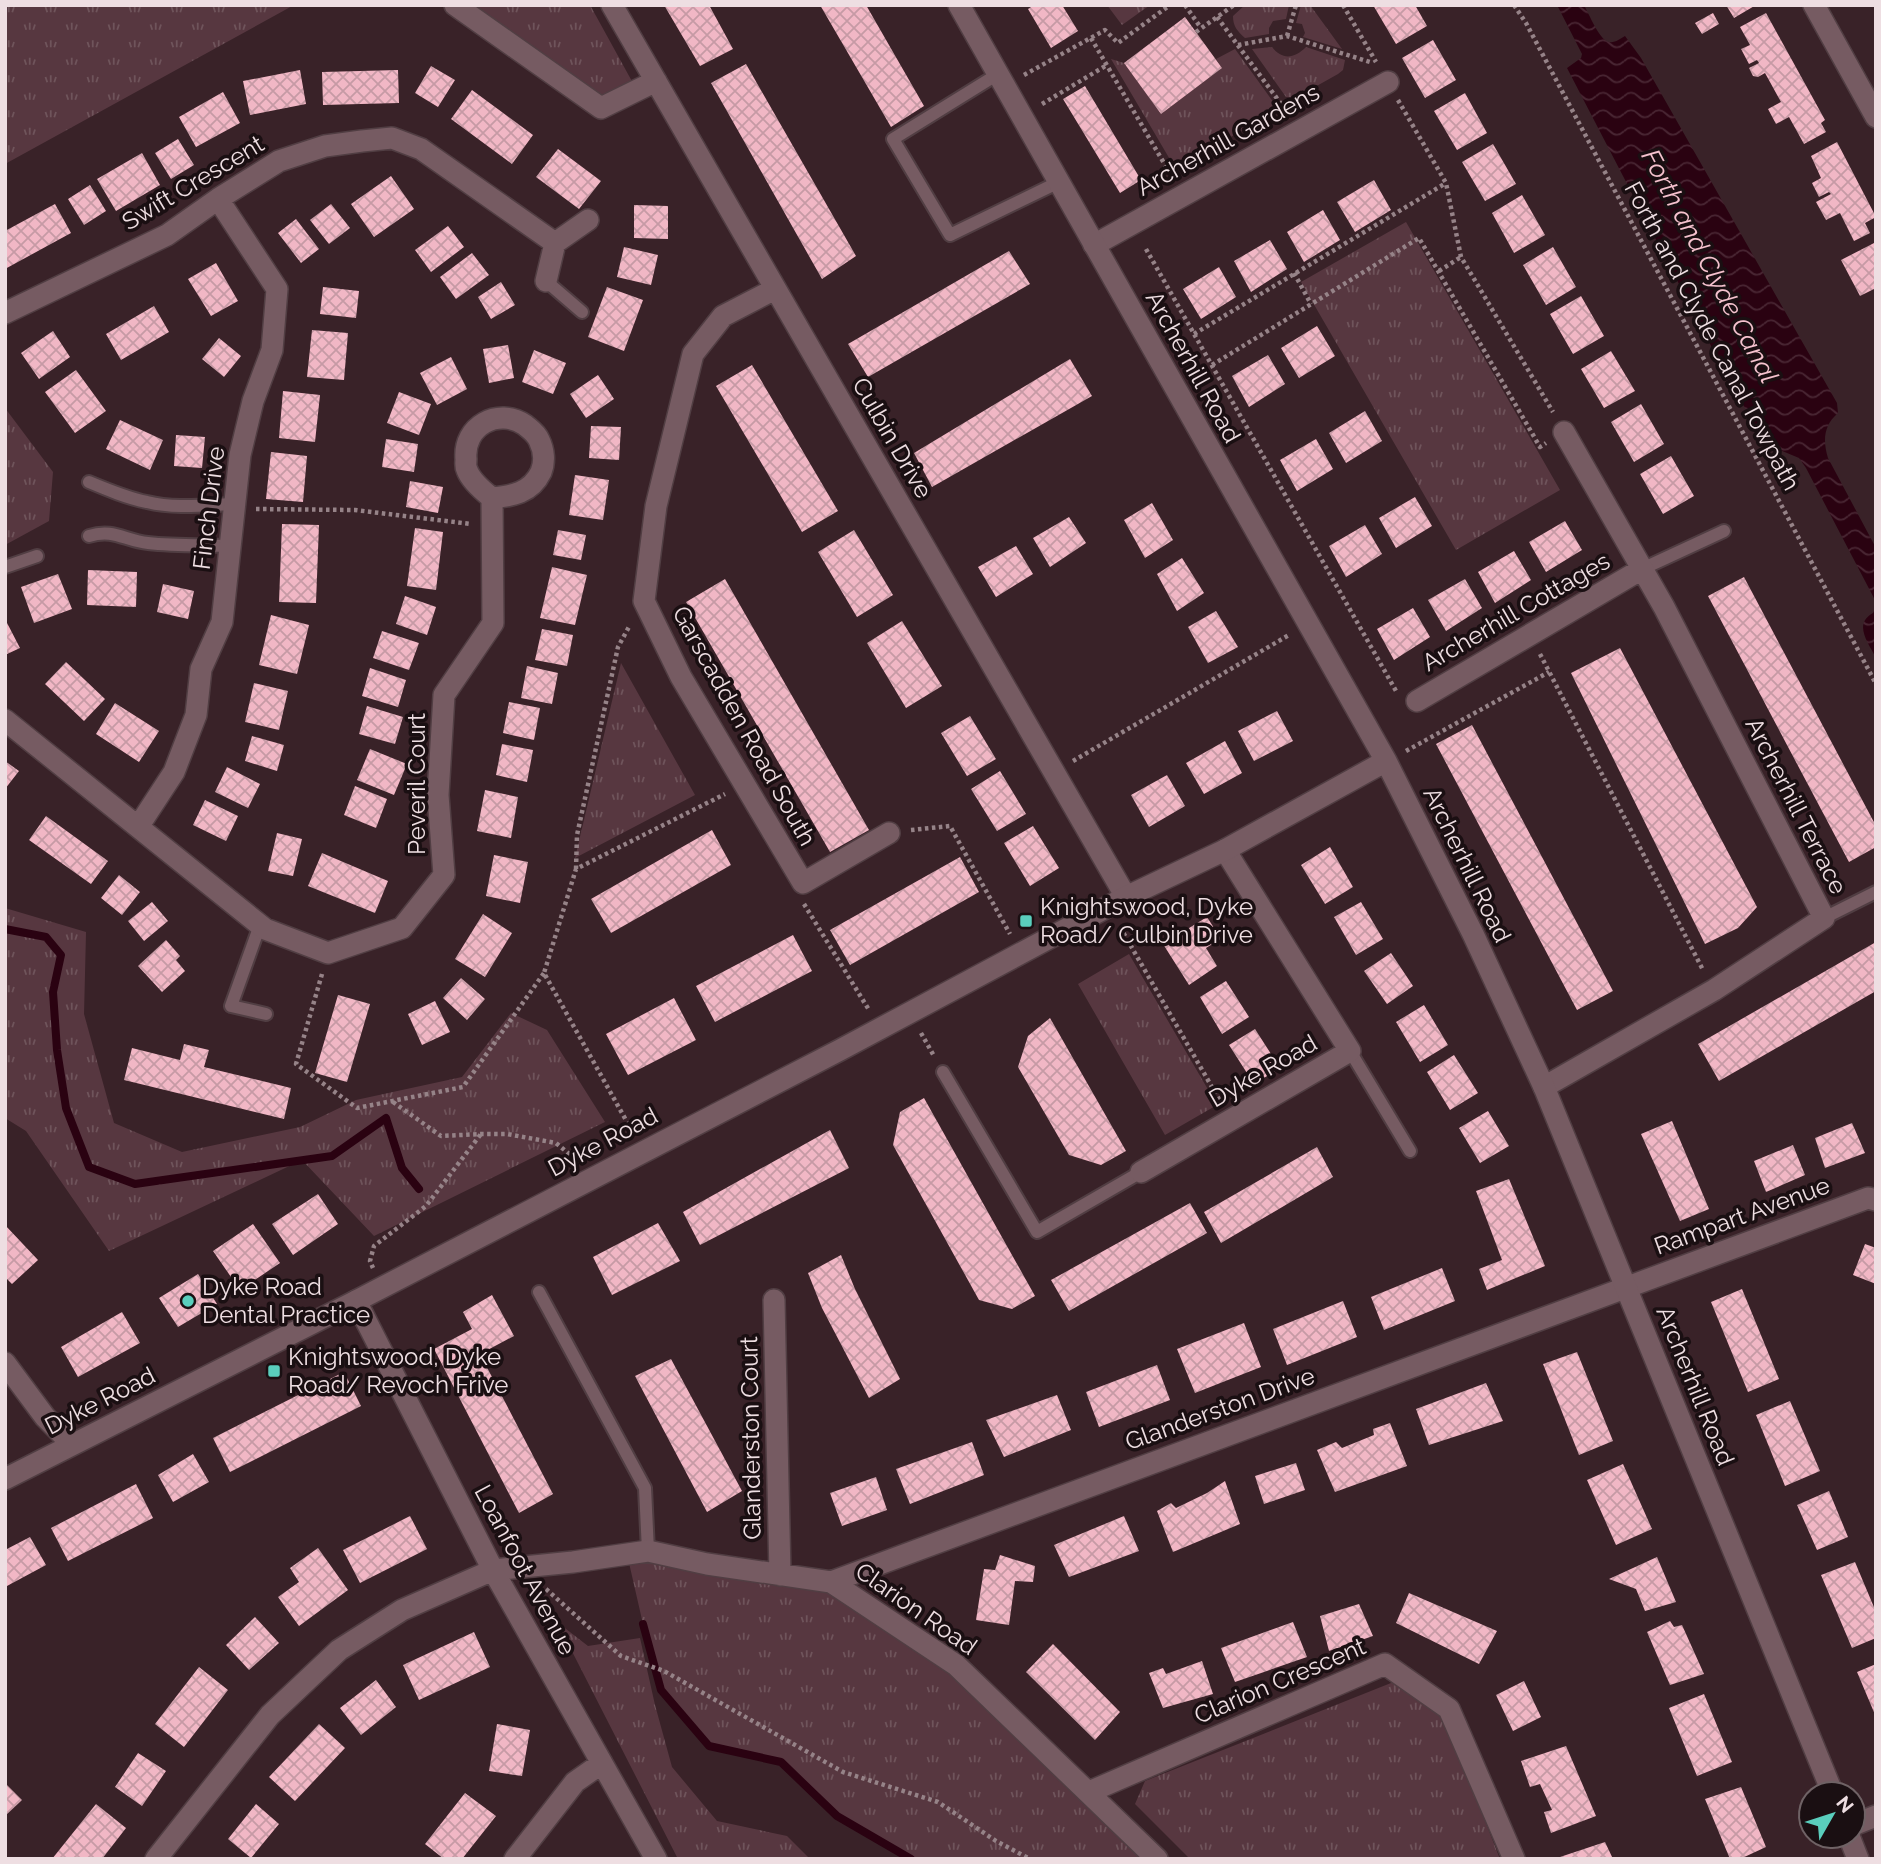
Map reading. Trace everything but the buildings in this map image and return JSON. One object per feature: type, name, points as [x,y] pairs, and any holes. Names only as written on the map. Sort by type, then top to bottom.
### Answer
[{"type":"street","points":[[455,5],[601,108],[656,81]]},
{"type":"street","name":"Culbin Drive","points":[[612,5],[1054,772],[1117,902]]},
{"type":"street","name":"Archerhill Road","points":[[959,5],[1386,761],[1473,934],[1544,1087],[1827,1780]]},
{"type":"street","points":[[1814,5],[1876,117]]},
{"type":"street","name":"Archerhill Gardens","points":[[1094,245],[1388,82]]},
{"type":"street","name":"Swift Crescent","points":[[5,313],[167,235],[279,161],[325,146],[392,138],[421,149],[555,243]]},
{"type":"street","name":"Finch Drive","points":[[138,827],[174,772],[196,715],[201,670],[222,622],[240,455],[253,401],[272,351],[277,289],[218,199]]},
{"type":"street","points":[[545,281],[555,243],[588,220]]},
{"type":"street","name":"Garscadden Road South","points":[[775,289],[723,316],[693,354],[656,506],[644,601],[681,677],[803,883],[890,833]]},
{"type":"street","name":"Archerhill Terrace","points":[[1544,1087],[1714,990],[1824,918],[1664,607],[1564,432]]},
{"type":"street","name":"Peveril Court","points":[[328,953],[402,928],[444,875],[438,795],[444,695],[493,623],[492,498]]},
{"type":"street","name":"Archerhill Cottages","points":[[1417,701],[1642,569]]},
{"type":"street","points":[[5,720],[265,929],[328,953]]},
{"type":"street","name":"Dyke Road","points":[[5,1479],[356,1301],[1117,902],[1225,850],[1386,761]]},
{"type":"street","name":"Dyke Road","points":[[1141,1172],[1350,1051],[1225,850]]},
{"type":"street","name":"Rampart Avenue","points":[[1626,1286],[1868,1198],[1876,1200]]},
{"type":"street","name":"Glanderston Drive","points":[[831,1582],[1626,1286]]},
{"type":"street","name":"Glanderston Court","points":[[774,1300],[780,1574]]},
{"type":"street","name":"Loanfoot Avenue","points":[[356,1301],[493,1570],[656,1859]]},
{"type":"street","points":[[5,1363],[45,1417],[72,1444]]},
{"type":"street","name":"Clarion Road","points":[[493,1570],[648,1551],[707,1564],[831,1582],[956,1665],[1157,1859]]},
{"type":"street","points":[[156,1859],[270,1715],[339,1650],[402,1611],[493,1570]]},
{"type":"street","name":"Clarion Crescent","points":[[1089,1792],[1385,1664],[1448,1709],[1514,1859]]},
{"type":"street","points":[[515,1859],[575,1782],[602,1763]]},
{"type":"lane","points":[[1001,80],[893,139],[950,235],[1059,182]]},
{"type":"lane","points":[[545,281],[582,312]]},
{"type":"lane","points":[[89,482],[149,503],[235,506]]},
{"type":"lane","points":[[1642,569],[1724,531]]},
{"type":"lane","points":[[89,536],[97,533],[118,534],[144,543],[231,546]]},
{"type":"lane","points":[[5,568],[37,556]]},
{"type":"lane","points":[[1824,918],[1876,892]]},
{"type":"lane","points":[[260,925],[231,1006],[267,1014]]},
{"type":"lane","points":[[1350,1051],[1409,1152]]},
{"type":"lane","points":[[943,1072],[1037,1233],[1141,1172]]},
{"type":"lane","points":[[539,1292],[645,1488],[648,1551]]},
{"type":"path","points":[[1001,80],[1105,30],[1118,43],[1170,5]]},
{"type":"path","points":[[1185,5],[1201,27]]},
{"type":"path","points":[[1196,32],[1234,5]]},
{"type":"path","points":[[1287,36],[1296,5]]},
{"type":"path","points":[[1238,45],[1287,36],[1377,64],[1343,5]]},
{"type":"path","name":"Forth and Clyde Canal Towpath","points":[[1514,5],[1533,35],[1876,684]]},
{"type":"path","points":[[1217,17],[1301,130]]},
{"type":"path","points":[[1091,38],[1183,196]]},
{"type":"path","points":[[1022,116],[1107,65]]},
{"type":"path","points":[[1212,365],[1419,238],[1540,447],[1564,432],[1461,257],[1446,183],[1388,82]]},
{"type":"path","points":[[1194,334],[1446,183]]},
{"type":"path","points":[[1146,249],[1396,691],[1408,685],[1417,701]]},
{"type":"path","points":[[1439,271],[1461,257]]},
{"type":"path","points":[[1294,274],[1311,304]]},
{"type":"path","points":[[235,506],[355,510],[492,527]]},
{"type":"path","points":[[328,953],[296,1064],[357,1108],[463,1087],[544,972],[576,869],[577,835],[618,647],[644,601]]},
{"type":"path","points":[[1054,772],[1308,624]]},
{"type":"path","points":[[1530,635],[1714,990]]},
{"type":"path","points":[[1386,761],[1549,672]]},
{"type":"path","points":[[576,869],[744,784]]},
{"type":"path","points":[[890,833],[950,826],[1021,953]]},
{"type":"path","points":[[803,883],[799,894],[880,1028]]},
{"type":"path","points":[[1117,902],[1231,1120]]},
{"type":"path","points":[[544,972],[643,1151]]},
{"type":"path","points":[[909,1013],[943,1072]]},
{"type":"path","points":[[392,1102],[441,1136],[507,1134],[556,1143],[595,1176]]},
{"type":"path","points":[[379,1289],[370,1261],[374,1246],[426,1206],[481,1134]]},
{"type":"path","points":[[522,1567],[621,1656],[664,1671],[843,1772],[938,1802],[996,1841],[1030,1859]]},
{"type":"green space","points":[[5,5],[294,5],[5,164]]},
{"type":"green space","points":[[464,5],[590,5],[634,85],[600,99]]},
{"type":"green space","points":[[1107,5],[1150,5],[1122,25]]},
{"type":"green space","points":[[1245,5],[1289,5],[1286,19],[1273,21],[1269,34],[1245,38],[1236,28],[1233,16]]},
{"type":"green space","points":[[1301,5],[1310,5],[1342,49],[1303,37],[1305,33],[1302,24],[1296,23]]},
{"type":"green space","points":[[1272,47],[1284,56],[1293,56],[1306,47],[1345,60],[1343,70],[1297,97],[1286,97],[1252,49]]},
{"type":"green space","points":[[1235,49],[1279,110],[1175,168],[1111,59],[1124,63],[1161,113],[1222,68],[1216,59]]},
{"type":"green space","points":[[1406,222],[1560,490],[1456,550],[1301,282]]},
{"type":"green space","points":[[5,408],[53,472],[49,521],[5,545]]},
{"type":"green space","points":[[621,663],[695,795],[575,858]]},
{"type":"green space","points":[[5,908],[86,932],[84,1014],[114,1123],[182,1152],[300,1127],[356,1100],[462,1077],[511,1013],[547,1030],[605,1122],[374,1236],[302,1160],[109,1251],[26,1131],[5,1118]]},
{"type":"green space","points":[[1129,954],[1217,1105],[1165,1135],[1078,984]]},
{"type":"green space","points":[[627,1554],[831,1582],[956,1665],[1157,1859],[911,1859],[837,1816],[781,1762],[709,1746],[661,1690]]},
{"type":"green space","points":[[557,1622],[588,1646],[640,1638],[672,1767],[717,1821],[787,1836],[810,1859],[678,1859]]},
{"type":"green space","points":[[1396,1681],[1441,1709],[1500,1859],[1190,1859],[1135,1804],[1145,1781]]},
{"type":"water","name":"Forth and Clyde Canal","points":[[1557,5],[1584,5],[1598,32],[1606,40],[1613,42],[1625,36],[1641,58],[1837,403],[1838,413],[1827,428],[1826,452],[1876,548],[1876,602],[1806,468],[1799,458],[1775,448],[1760,435],[1722,367],[1567,68],[1581,58],[1582,54]]},
{"type":"water","points":[[1876,607],[1876,658],[1863,628],[1867,617]]},
{"type":"waterway","points":[[5,929],[46,937],[61,955],[53,992],[57,1050],[66,1108],[89,1167],[135,1184],[332,1156],[386,1118],[402,1168],[419,1189]]},
{"type":"waterway","points":[[643,1624],[661,1690],[709,1746],[781,1762],[837,1816],[911,1859]]},
{"type":"place","name":"Knightswood, Dyke Road/ Culbin Drive","points":[[1026,921]]},
{"type":"place","name":"Dyke Road Dental Practice","points":[[188,1301]]},
{"type":"place","name":"Knightswood, Dyke Road/ Revoch Frive","points":[[274,1371]]}]
